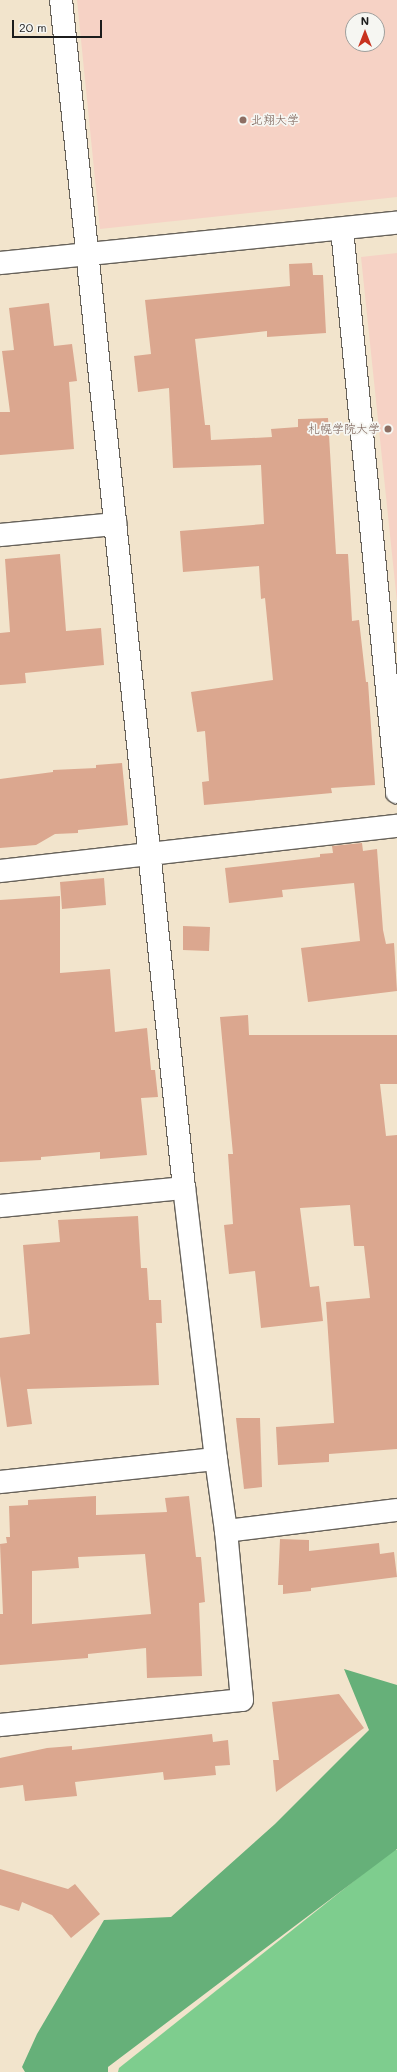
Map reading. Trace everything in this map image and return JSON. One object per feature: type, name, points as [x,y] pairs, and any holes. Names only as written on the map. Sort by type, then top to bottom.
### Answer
[{"type":"street","points":[[0,1725],[242,1700],[226,1531],[184,1188],[61,0]]},
{"type":"street","points":[[0,263],[397,223]]},
{"type":"street","points":[[342,229],[397,792]]},
{"type":"street","points":[[0,535],[115,524]]},
{"type":"street","points":[[0,871],[397,826]]},
{"type":"street","points":[[0,1206],[184,1188]]},
{"type":"street","points":[[0,1482],[216,1459]]},
{"type":"street","points":[[226,1531],[397,1510]]},
{"type":"shaded area","name":"北翔大学","points":[[77,0],[397,0],[397,197],[100,229]]},
{"type":"shaded area","name":"札幌学院大学","points":[[397,253],[397,602],[361,257]]},
{"type":"green space","points":[[344,1669],[397,1685],[397,1849],[108,2067],[108,2072],[25,2072],[22,2067],[37,2034],[104,1920],[171,1917],[275,1824],[369,1730]]},
{"type":"green space","points":[[393,1850],[397,1850],[397,2072],[118,2072],[119,2068]]},
{"type":"building","points":[[312,263],[313,275],[323,275],[326,333],[267,337],[267,331],[195,339],[205,425],[210,425],[211,440],[272,437],[271,429],[298,427],[298,419],[328,418],[336,554],[348,554],[352,621],[359,620],[366,682],[368,682],[375,785],[331,788],[332,793],[204,805],[202,782],[209,781],[205,731],[197,732],[191,692],[273,680],[265,598],[261,599],[259,566],[183,572],[180,531],[264,524],[261,465],[173,468],[169,388],[138,392],[134,356],[151,354],[145,300],[290,286],[289,264]]},
{"type":"building","points":[[49,303],[54,346],[72,344],[77,381],[69,382],[74,449],[0,455],[0,412],[10,412],[2,351],[14,350],[9,308]]},
{"type":"building","points":[[60,554],[66,631],[101,628],[104,665],[25,673],[26,683],[0,685],[0,633],[10,632],[5,559]]},
{"type":"building","points":[[122,763],[128,825],[78,830],[78,833],[55,834],[36,845],[0,848],[0,779],[53,772],[53,770],[96,768],[96,765]]},
{"type":"building","points":[[362,843],[363,851],[377,849],[383,930],[386,944],[394,943],[397,991],[308,1002],[301,948],[360,941],[354,883],[282,890],[283,897],[229,903],[225,868],[320,857],[320,854],[333,853],[332,846]]},
{"type":"building","points":[[104,878],[106,905],[62,909],[60,882]]},
{"type":"building","points":[[60,896],[60,973],[110,969],[115,1032],[147,1028],[151,1070],[155,1070],[158,1097],[141,1098],[147,1155],[100,1159],[100,1152],[41,1157],[41,1160],[0,1162],[0,900]]},
{"type":"building","points":[[183,926],[210,927],[209,951],[183,950]]},
{"type":"building","points":[[248,1015],[249,1035],[397,1035],[397,1084],[380,1084],[386,1136],[397,1135],[397,1449],[329,1454],[329,1462],[278,1465],[276,1427],[334,1423],[326,1302],[370,1298],[364,1246],[354,1246],[350,1205],[300,1208],[310,1287],[319,1286],[323,1321],[261,1328],[255,1271],[229,1274],[224,1225],[233,1224],[228,1154],[233,1154],[220,1017]]},
{"type":"building","points":[[138,1216],[141,1268],[147,1268],[149,1300],[161,1300],[162,1323],[156,1323],[159,1385],[27,1389],[32,1424],[7,1427],[0,1376],[0,1338],[30,1334],[23,1245],[60,1242],[58,1220]]},
{"type":"building","points":[[236,1418],[260,1418],[262,1487],[244,1489]]},
{"type":"building","points":[[96,1496],[96,1515],[167,1512],[165,1498],[189,1496],[196,1557],[201,1557],[205,1602],[199,1603],[202,1676],[147,1678],[146,1648],[88,1654],[88,1658],[0,1665],[0,1614],[3,1614],[0,1544],[7,1543],[6,1537],[10,1537],[9,1506],[28,1505],[28,1500]],"holes":[[[145,1554],[151,1614],[32,1624],[32,1571],[79,1568],[78,1557]]]},
{"type":"building","points":[[280,1539],[309,1540],[309,1551],[379,1543],[380,1554],[394,1552],[397,1577],[311,1588],[311,1591],[283,1594],[283,1585],[278,1585]]},
{"type":"building","points":[[339,1694],[364,1728],[276,1792],[273,1760],[279,1760],[272,1702]]},
{"type":"building","points":[[212,1734],[213,1742],[228,1740],[230,1765],[215,1766],[216,1775],[164,1780],[163,1772],[75,1782],[77,1796],[25,1801],[23,1785],[0,1788],[0,1758],[47,1748],[72,1746],[72,1750]]},
{"type":"building","points":[[0,1869],[68,1889],[75,1884],[100,1914],[71,1938],[52,1915],[22,1902],[19,1911],[0,1905]]},
{"type":"place","name":"北翔大学","points":[[243,120]]},
{"type":"place","name":"札幌学院大学","points":[[388,429]]}]
